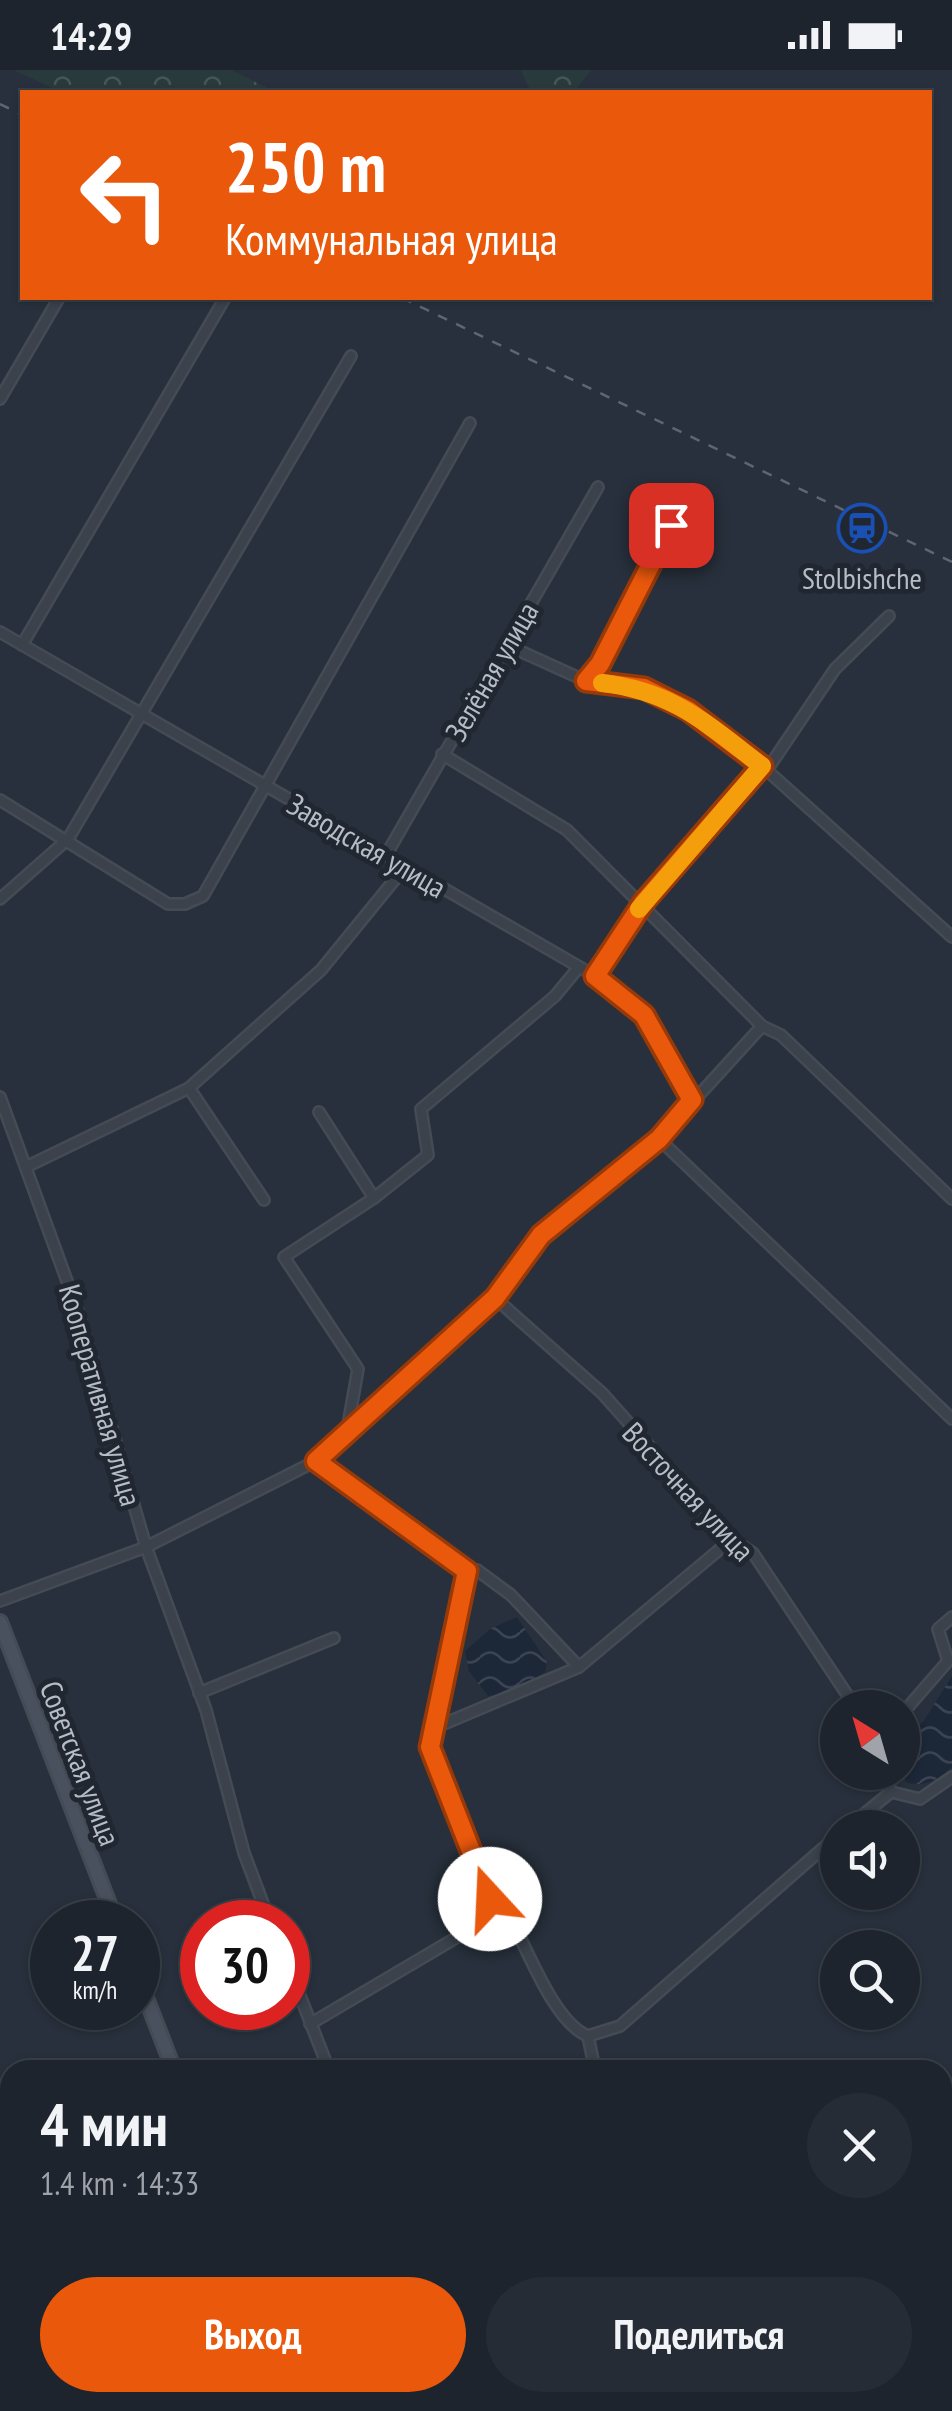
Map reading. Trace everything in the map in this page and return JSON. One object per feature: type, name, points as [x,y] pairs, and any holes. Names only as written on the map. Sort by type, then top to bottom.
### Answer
[{"type":"street","points":[[0,398],[58,300]]},
{"type":"street","points":[[22,645],[225,300]]},
{"type":"street","points":[[0,899],[68,839],[351,356]]},
{"type":"street","points":[[0,800],[168,904],[186,904],[204,896],[470,422]]},
{"type":"street","name":"Зелёная улица","points":[[386,855],[598,487]]},
{"type":"street","points":[[586,681],[600,664],[671,525]]},
{"type":"street","points":[[762,766],[769,767],[835,669],[888,616]]},
{"type":"street","name":"Заводская улица","points":[[0,632],[595,976],[644,1015],[692,1100]]},
{"type":"street","points":[[507,645],[586,681],[644,688],[688,710],[762,766],[952,937]]},
{"type":"street","points":[[442,754],[567,830],[762,1026],[781,1035],[952,1200]]},
{"type":"street","points":[[595,976],[643,903],[762,766]]},
{"type":"street","points":[[26,1167],[189,1088],[321,970],[405,867]]},
{"type":"street","points":[[346,1434],[358,1369],[284,1257],[374,1198],[428,1155],[421,1109],[555,996],[579,967]]},
{"type":"street","points":[[0,1602],[146,1547],[316,1461],[495,1298],[541,1235],[659,1139],[762,1026]]},
{"type":"street","points":[[189,1088],[264,1200]]},
{"type":"street","name":"Кооперативная улица","points":[[0,1097],[79,1314],[146,1547],[199,1694],[244,1852],[262,1900]]},
{"type":"street","points":[[319,1112],[374,1198]]},
{"type":"street","points":[[659,1139],[952,1420]]},
{"type":"street","name":"Восточная улица","points":[[495,1298],[602,1393],[732,1539],[753,1553],[844,1690]]},
{"type":"street","points":[[316,1461],[467,1571],[477,1570],[511,1595],[579,1666]]},
{"type":"street","points":[[434,1728],[579,1666],[732,1539]]},
{"type":"street","points":[[467,1571],[430,1747],[486,1882],[493,1916]]},
{"type":"street","points":[[920,1693],[948,1660],[938,1629],[952,1616]]},
{"type":"street","name":"Советская улица","points":[[0,1622],[107,1900]]},
{"type":"street","points":[[199,1694],[334,1638]]},
{"type":"street","points":[[869,1810],[891,1792],[920,1799],[952,1778]]},
{"type":"street","points":[[325,2060],[310,2024],[493,1916],[512,1921],[573,2028],[588,2036],[620,2026],[820,1851]]},
{"type":"street","points":[[159,2030],[170,2060]]},
{"type":"street","points":[[588,2036],[593,2060]]},
{"type":"green space","points":[[14,70],[231,70],[272,90],[57,90]]},
{"type":"green space","points":[[521,70],[591,70],[576,90],[530,90]]},
{"type":"water","points":[[517,1617],[547,1662],[545,1672],[509,1692],[488,1696],[469,1671],[465,1651],[490,1629]]},
{"type":"water","points":[[952,1676],[952,1767],[942,1776],[920,1784],[920,1724]]},
{"type":"railway","points":[[0,104],[20,114]]},
{"type":"railway","points":[[406,300],[952,562]]},
{"type":"slow traffic","points":[[602,683],[644,688],[688,710],[762,766],[639,909]]},
{"type":"place","name":"Stolbishche","points":[[862,528]]},
{"type":"route","points":[[490,1899],[430,1747],[467,1571],[316,1461],[495,1298],[541,1235],[659,1139],[692,1100],[644,1015],[595,976],[643,903],[762,766],[688,710],[644,688],[586,681],[600,664],[671,525]]}]
